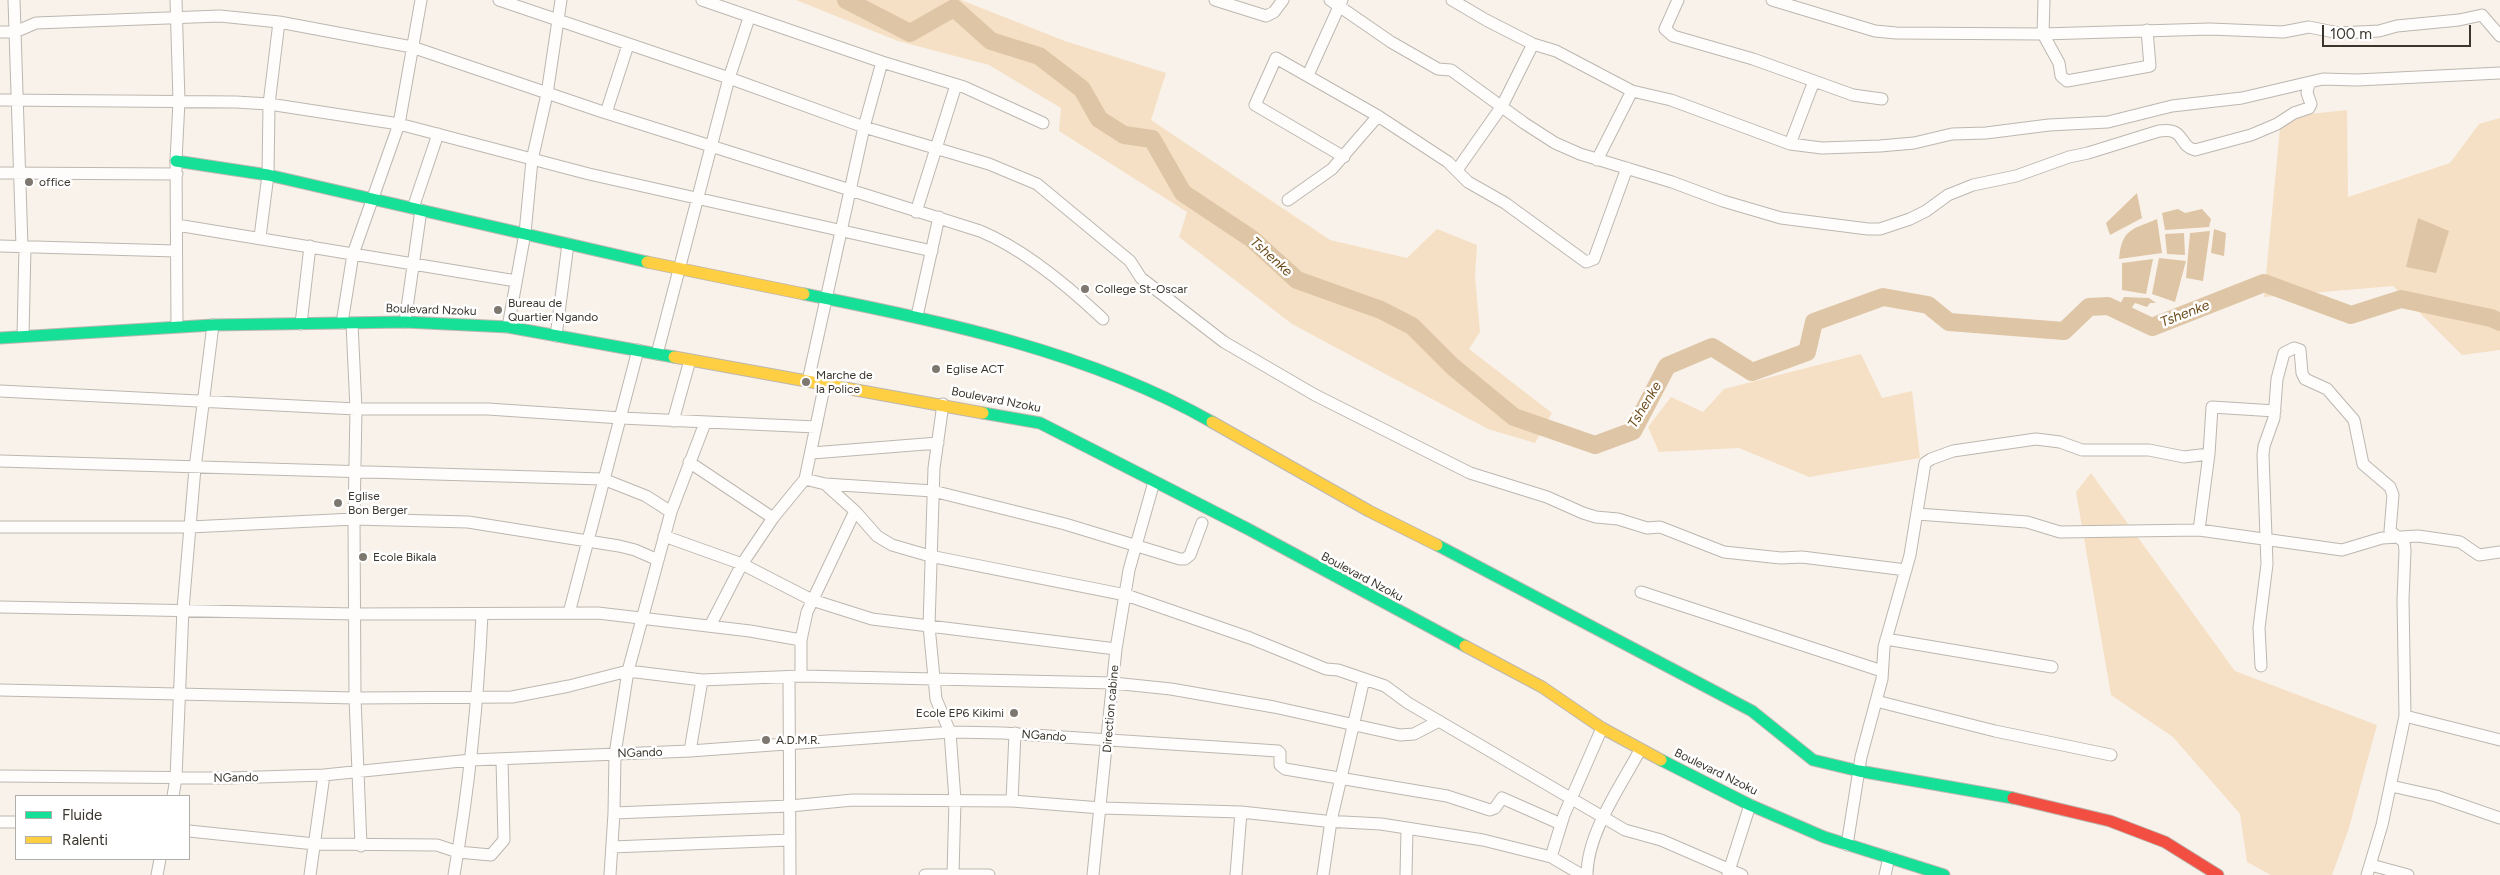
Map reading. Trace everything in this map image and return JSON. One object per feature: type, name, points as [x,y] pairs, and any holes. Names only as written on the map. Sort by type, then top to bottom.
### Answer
[{"type":"street","points":[[14,0],[18,173],[23,247],[23,336]]},
{"type":"street","points":[[176,0],[179,101],[176,161],[177,326]]},
{"type":"street","points":[[361,846],[360,772],[355,698],[354,472],[356,408],[347,323],[353,254],[399,124],[421,0]]},
{"type":"street","points":[[499,0],[729,78],[864,127],[990,164],[1039,185],[1130,261],[1141,278],[1224,342],[1315,395],[1466,471],[1547,497],[1583,513],[1596,517],[1618,519],[1647,528],[1660,527],[1724,552],[1781,558],[1802,557],[1906,570]]},
{"type":"street","points":[[508,327],[525,234],[532,160],[547,94],[561,0]]},
{"type":"street","points":[[702,0],[749,18],[976,91],[1043,123]]},
{"type":"street","points":[[1215,0],[1266,16],[1274,12],[1283,0]]},
{"type":"street","points":[[1452,0],[1533,44],[1556,51],[1632,91],[1671,100],[1790,144],[1822,148],[1880,146],[1914,142],[1952,134],[1998,132],[2050,125],[2108,122],[2172,106],[2242,98],[2285,86],[2323,79],[2358,80],[2500,73]]},
{"type":"street","points":[[1678,0],[1665,29],[1673,36],[1753,59],[1853,95],[1882,99]]},
{"type":"street","points":[[1772,0],[1875,31],[1940,34],[2043,34],[2147,30],[2283,32],[2309,27],[2331,33],[2352,33],[2459,20],[2482,15],[2500,36]]},
{"type":"street","points":[[2044,0],[2043,34],[2059,63],[2061,76],[2067,81],[2150,66],[2147,30]]},
{"type":"street","points":[[1308,74],[1337,2],[1391,42],[1438,69],[1451,70],[1555,143],[1597,160],[1781,218],[1807,223],[1880,229],[1910,219],[1926,211],[1948,195],[1973,185],[2016,176],[2069,157],[2159,131],[2169,129],[2177,132],[2191,149],[2195,150],[2238,140],[2270,128],[2294,113],[2309,108],[2311,104],[2307,93],[2308,83]]},
{"type":"street","points":[[0,32],[15,32],[36,23],[176,16],[220,16],[279,22],[412,48],[547,94],[980,231],[1009,244],[1078,295],[1103,319]]},
{"type":"street","points":[[657,354],[729,78],[749,18]]},
{"type":"street","points":[[260,238],[268,176],[269,104],[279,22]]},
{"type":"street","points":[[1458,170],[1502,106],[1533,44]]},
{"type":"street","points":[[606,113],[628,45]]},
{"type":"street","points":[[1344,157],[1254,105],[1276,58],[1308,74],[1378,116],[1458,170],[1468,182],[1505,203],[1589,262],[1594,259],[1627,168]]},
{"type":"street","points":[[808,381],[864,127],[882,62]]},
{"type":"street","points":[[1790,144],[1814,81]]},
{"type":"street","points":[[916,212],[956,85]]},
{"type":"street","points":[[1597,160],[1632,91]]},
{"type":"street","points":[[0,100],[179,101],[269,104],[399,124],[532,160],[932,252]]},
{"type":"street","points":[[1288,200],[1321,178],[1344,157],[1378,116]]},
{"type":"street","points":[[405,322],[417,209],[438,134]]},
{"type":"street","points":[[176,161],[268,176],[678,269],[917,316],[1057,354],[1184,406],[1368,511],[1492,573],[1627,647],[1752,711],[1813,760],[1859,771],[1998,794],[2110,821],[2165,842],[2218,875]]},
{"type":"street","points":[[0,173],[177,174]]},
{"type":"street","points":[[917,316],[939,217]]},
{"type":"street","points":[[177,225],[516,281]]},
{"type":"street","points":[[556,336],[568,244]]},
{"type":"street","points":[[0,246],[176,252]]},
{"type":"street","points":[[301,324],[310,246]]},
{"type":"street","name":"Boulevard Nzoku","points":[[0,338],[213,325],[405,322],[508,327],[1040,423],[1248,529],[1335,578],[1542,687],[1602,728],[1640,750],[1750,805],[1824,837],[1944,875]]},
{"type":"street","points":[[173,795],[176,778],[181,692],[183,609],[202,401],[213,325]]},
{"type":"street","points":[[2261,666],[2258,644],[2266,576],[2263,455],[2275,411],[2277,379],[2284,353],[2288,349],[2297,348],[2300,350],[2302,373],[2305,379],[2326,389],[2354,420],[2364,464],[2390,487],[2393,495],[2390,531],[2404,542],[2405,716],[2391,786],[2369,870],[2408,875]]},
{"type":"street","points":[[569,614],[638,350]]},
{"type":"street","points":[[672,421],[690,360]]},
{"type":"street","points":[[710,626],[742,564],[773,518],[805,479],[812,453],[825,383]]},
{"type":"street","points":[[0,391],[356,408],[488,410],[705,423],[816,427]]},
{"type":"street","points":[[943,404],[933,491],[929,626],[932,680],[940,711],[950,732],[955,800],[953,874]]},
{"type":"street","points":[[2199,530],[2209,454],[2212,407],[2275,411]]},
{"type":"street","points":[[610,875],[615,754],[628,671],[671,512],[705,423]]},
{"type":"street","points":[[1847,845],[1859,771],[1882,671],[1882,656],[1906,570],[1925,463],[1953,451],[2036,439],[2060,442],[2082,450],[2149,450],[2184,458],[2209,454]]},
{"type":"street","points":[[812,453],[938,443]]},
{"type":"street","points":[[0,461],[603,479],[646,496],[671,512]]},
{"type":"street","points":[[689,462],[773,518]]},
{"type":"street","points":[[805,479],[825,484],[933,491],[1065,524],[1186,559],[1190,555],[1202,523]]},
{"type":"street","name":"Direction cabine","points":[[1094,875],[1116,649],[1129,570],[1154,482]]},
{"type":"street","points":[[825,484],[855,511],[883,541],[930,556],[1126,595],[1250,638],[1326,669],[1338,670],[1385,686],[1438,721],[1603,819],[1625,830],[1661,840],[1728,872],[1742,875]]},
{"type":"street","points":[[790,875],[788,744],[801,640],[812,600],[855,511]]},
{"type":"street","points":[[1917,514],[2027,522],[2060,532],[2199,530],[2342,550],[2382,538],[2418,536],[2460,542],[2479,555],[2500,552]]},
{"type":"street","points":[[0,527],[190,527],[354,519],[468,522],[587,540],[635,550],[658,560]]},
{"type":"street","points":[[664,536],[742,564],[812,600],[872,620],[1116,649]]},
{"type":"street","points":[[1641,592],[1882,671]]},
{"type":"street","points":[[0,607],[183,609],[355,614],[598,613],[642,620],[710,626],[801,640]]},
{"type":"street","points":[[454,875],[472,760],[478,696],[482,614]]},
{"type":"street","points":[[1886,639],[2052,667]]},
{"type":"street","points":[[0,690],[181,692],[355,698],[515,697],[628,671],[702,680],[795,676],[1113,684],[1171,689],[1246,702],[1405,736],[1438,721]]},
{"type":"street","points":[[1324,875],[1331,821],[1364,679]]},
{"type":"street","points":[[690,751],[702,680]]},
{"type":"street","points":[[1876,701],[1994,731],[2111,755]]},
{"type":"street","points":[[2405,716],[2500,740]]},
{"type":"street","points":[[1551,857],[1561,824],[1602,728]]},
{"type":"street","name":"NGando","points":[[0,776],[176,778],[324,774],[472,760],[690,751],[950,732],[1015,733],[1279,751],[1280,765],[1286,769],[1340,778]]},
{"type":"street","points":[[1012,801],[1015,733]]},
{"type":"street","points":[[1587,875],[1590,853],[1603,819],[1640,750]]},
{"type":"street","points":[[190,831],[315,844],[361,846],[437,845],[458,852],[491,854],[504,842],[502,760]]},
{"type":"street","points":[[310,875],[324,774]]},
{"type":"street","points":[[1340,778],[1447,796],[1490,810],[1495,808],[1502,798],[1561,824]]},
{"type":"street","points":[[2391,786],[2436,796],[2500,818]]},
{"type":"street","points":[[614,812],[790,806],[853,800],[1012,801],[1101,808],[1241,812],[1382,824],[1483,840],[1551,857],[1582,875]]},
{"type":"street","points":[[1728,872],[1750,805]]},
{"type":"street","points":[[1236,875],[1241,812]]},
{"type":"street","points":[[0,822],[15,822]]},
{"type":"street","points":[[1406,875],[1407,829]]},
{"type":"street","points":[[612,846],[790,840]]},
{"type":"street","points":[[1885,875],[1888,857]]},
{"type":"street","points":[[157,875],[160,860]]},
{"type":"street","points":[[925,875],[989,875]]},
{"type":"shaded area","points":[[796,0],[961,0],[1065,41],[1166,73],[1151,120],[1330,240],[1407,258],[1437,229],[1477,245],[1475,276],[1480,332],[1469,349],[1552,413],[1535,443],[1488,429],[1292,324],[1179,237],[1187,212],[1059,131],[1061,108],[989,65],[898,41]]},
{"type":"shaded area","points":[[2347,110],[2348,197],[2450,163],[2479,124],[2500,118],[2500,350],[2462,355],[2393,286],[2264,297],[2281,117]]},
{"type":"shaded area","points":[[2137,193],[2142,218],[2110,235],[2106,223]]},
{"type":"shaded area","points":[[2178,209],[2185,213],[2202,209],[2211,219],[2209,227],[2165,230],[2162,213]]},
{"type":"shaded area","points":[[2418,218],[2449,231],[2436,273],[2406,267]]},
{"type":"shaded area","points":[[2157,219],[2162,253],[2119,259],[2120,249],[2125,236],[2134,229]]},
{"type":"shaded area","points":[[2214,229],[2226,233],[2224,256],[2211,253]]},
{"type":"shaded area","points":[[2210,231],[2203,281],[2186,278],[2190,233]]},
{"type":"shaded area","points":[[2184,233],[2185,255],[2167,254],[2165,234]]},
{"type":"shaded area","points":[[2159,258],[2186,261],[2175,302],[2152,294]]},
{"type":"shaded area","points":[[2153,259],[2146,294],[2122,290],[2122,263]]},
{"type":"shaded area","points":[[2124,297],[2149,298],[2156,303],[2150,303],[2147,307],[2135,303],[2130,310],[2120,304]]},
{"type":"shaded area","points":[[1861,354],[1882,398],[1912,391],[1920,458],[1809,477],[1739,448],[1659,452],[1648,427],[1671,397],[1703,412],[1724,389]]},
{"type":"shaded area","points":[[2091,473],[2235,671],[2377,725],[2348,831],[2332,875],[2271,875],[2247,862],[2240,814],[2173,737],[2111,695],[2076,492]]},
{"type":"waterway","name":"Tshenke","points":[[846,0],[910,33],[954,8],[991,41],[1039,56],[1082,89],[1099,119],[1124,135],[1152,139],[1183,193],[1252,239],[1297,280],[1381,310],[1412,326],[1452,366],[1514,417],[1595,445],[1633,431],[1667,366],[1712,347],[1752,372],[1807,352],[1814,322],[1883,297],[1928,305],[1949,322],[2064,331],[2089,307],[2108,306],[2152,327],[2264,283],[2351,315],[2401,299],[2491,318],[2500,322]]},
{"type":"traffic: fast","points":[[176,161],[268,175],[647,262]]},
{"type":"traffic: fast","points":[[804,294],[909,316],[1014,342],[1116,376],[1212,422]]},
{"type":"traffic: fast","points":[[0,338],[213,325],[405,322],[508,327],[674,357]]},
{"type":"traffic: fast","points":[[983,413],[1040,423],[1248,529],[1465,646]]},
{"type":"traffic: fast","points":[[1437,545],[1752,711],[1813,760],[1859,771],[2013,798]]},
{"type":"traffic: fast","points":[[1661,760],[1750,805],[1824,837],[1944,875]]},
{"type":"traffic: slow","points":[[647,262],[804,294]]},
{"type":"traffic: slow","points":[[674,357],[983,413]]},
{"type":"traffic: slow","points":[[1212,422],[1369,511],[1437,545]]},
{"type":"traffic: slow","points":[[1465,646],[1542,687],[1602,728],[1661,760]]},
{"type":"traffic: jam","points":[[2013,798],[2110,821],[2165,842],[2218,875]]},
{"type":"place","name":"office","points":[[29,182]]},
{"type":"place","name":"College St-Oscar","points":[[1085,289]]},
{"type":"place","name":"Bureau de Quartier Ngando","points":[[498,310]]},
{"type":"place","name":"Eglise ACT","points":[[936,369]]},
{"type":"place","name":"Marche de la Police","points":[[806,382]]},
{"type":"place","name":"Eglise Bon Berger","points":[[338,503]]},
{"type":"place","name":"Ecole Bikala","points":[[363,557]]},
{"type":"place","name":"Ecole EP6 Kikimi","points":[[1014,713]]},
{"type":"place","name":"A.D.M.R.","points":[[766,740]]}]
